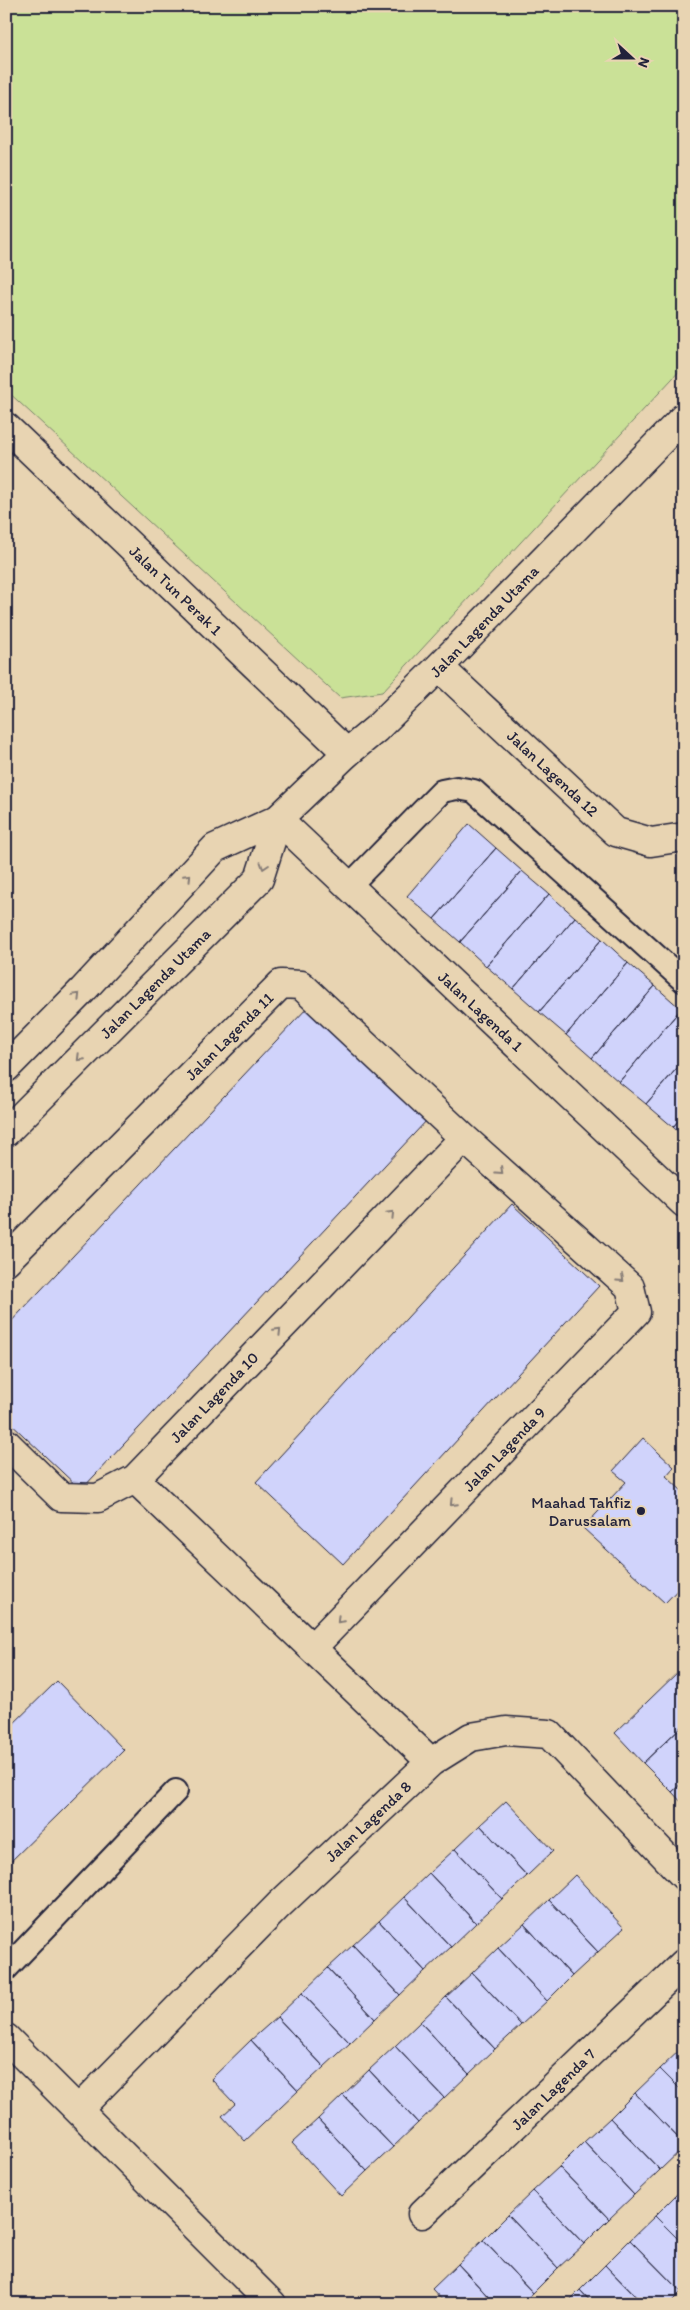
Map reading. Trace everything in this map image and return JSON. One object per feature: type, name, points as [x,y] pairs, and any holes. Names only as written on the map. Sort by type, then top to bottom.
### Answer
[{"type":"street","name":"Jalan Lagenda Utama","points":[[6,1068],[83,990],[215,848],[278,819],[347,753],[376,729],[440,667],[684,417]]},
{"type":"street","name":"Jalan Tun Perak 1","points":[[6,427],[347,753]]},
{"type":"street","name":"Jalan Lagenda 12","points":[[440,667],[616,832],[651,842],[684,837]]},
{"type":"street","name":"Jalan Lagenda Utama","points":[[6,1132],[259,879],[278,819]]},
{"type":"street","name":"Jalan Lagenda 1","points":[[278,819],[684,1203]]},
{"type":"street","name":"Jalan Lagenda 11","points":[[6,1261],[281,984],[302,985],[464,1138]]},
{"type":"street","name":"Jalan Lagenda 10","points":[[135,1479],[464,1138]]},
{"type":"street","name":"Jalan Lagenda 9","points":[[313,1647],[636,1312],[630,1287],[464,1138]]},
{"type":"street","points":[[6,1443],[61,1497],[98,1498],[135,1479],[432,1762]]},
{"type":"street","name":"Jalan Lagenda 8","points":[[79,2109],[279,1905],[432,1762],[471,1737],[506,1731],[549,1734],[684,1876]]},
{"type":"street","name":"Jalan Lagenda 7","points":[[422,2214],[684,1964]]},
{"type":"street","points":[[6,2038],[272,2304]]},
{"type":"lane","points":[[348,886],[442,791],[457,788],[474,791],[684,981]]},
{"type":"lane","points":[[6,1969],[176,1791]]},
{"type":"green space","points":[[6,6],[684,6],[684,366],[382,692],[340,698],[6,390]]},
{"type":"building","points":[[469,824],[496,848],[434,919],[407,896]]},
{"type":"building","points":[[496,848],[522,871],[460,942],[434,919]]},
{"type":"building","points":[[522,871],[549,894],[486,966],[460,942]]},
{"type":"building","points":[[549,894],[575,917],[513,989],[486,966]]},
{"type":"building","points":[[575,917],[602,939],[539,1012],[513,989]]},
{"type":"building","points":[[602,939],[628,963],[566,1035],[539,1012]]},
{"type":"building","points":[[628,963],[655,986],[592,1058],[566,1035]]},
{"type":"building","points":[[655,986],[681,1009],[619,1082],[592,1058]]},
{"type":"building","points":[[309,1006],[428,1119],[81,1490],[6,1419],[6,1327]]},
{"type":"building","points":[[681,1009],[684,1011],[684,1060],[646,1104],[619,1082]]},
{"type":"building","points":[[684,1060],[684,1114],[673,1127],[646,1104]]},
{"type":"building","points":[[684,1114],[684,1137],[673,1127]]},
{"type":"building","points":[[512,1204],[599,1286],[343,1564],[256,1482]]},
{"type":"building","points":[[684,1382],[684,1397],[676,1390]]},
{"type":"building","name":"Maahad Tahfiz Darussalam","points":[[643,1438],[674,1467],[666,1476],[684,1493],[684,1583],[665,1603],[583,1528],[626,1482],[613,1471]]},
{"type":"building","points":[[680,1670],[684,1674],[684,1724],[643,1763],[615,1733]]},
{"type":"building","points":[[57,1681],[124,1750],[6,1866],[6,1731]]},
{"type":"building","points":[[684,1724],[684,1781],[672,1792],[643,1763]]},
{"type":"building","points":[[684,1781],[684,1805],[672,1792]]},
{"type":"building","points":[[506,1801],[553,1851],[527,1876],[480,1825]]},
{"type":"building","points":[[480,1825],[527,1876],[502,1899],[455,1849]]},
{"type":"building","points":[[455,1849],[502,1899],[476,1923],[429,1873]]},
{"type":"building","points":[[429,1873],[476,1923],[451,1947],[404,1897]]},
{"type":"building","points":[[575,1875],[624,1928],[598,1952],[549,1900]]},
{"type":"building","points":[[404,1897],[451,1947],[425,1971],[379,1921]]},
{"type":"building","points":[[549,1900],[598,1952],[572,1976],[524,1924]]},
{"type":"building","points":[[379,1921],[425,1971],[400,1995],[353,1945]]},
{"type":"building","points":[[524,1924],[572,1976],[547,2001],[498,1948]]},
{"type":"building","points":[[353,1945],[400,1995],[375,2019],[328,1968]]},
{"type":"building","points":[[498,1948],[547,2001],[521,2025],[472,1973]]},
{"type":"building","points":[[328,1968],[375,2019],[350,2043],[302,1993]]},
{"type":"building","points":[[472,1973],[521,2025],[495,2049],[446,1997]]},
{"type":"building","points":[[302,1993],[350,2043],[324,2067],[277,2017]]},
{"type":"building","points":[[446,1997],[495,2049],[469,2074],[420,2022]]},
{"type":"building","points":[[277,2017],[324,2067],[298,2091],[251,2040]]},
{"type":"building","points":[[420,2022],[469,2074],[444,2098],[395,2046]]},
{"type":"building","points":[[251,2040],[298,2091],[245,2141],[222,2116],[235,2104],[211,2079]]},
{"type":"building","points":[[395,2046],[444,2098],[418,2123],[369,2070]]},
{"type":"building","points":[[684,2046],[684,2093],[660,2069]]},
{"type":"building","points":[[660,2069],[684,2093],[684,2144],[635,2093]]},
{"type":"building","points":[[369,2070],[418,2123],[393,2147],[343,2095]]},
{"type":"building","points":[[635,2093],[684,2144],[684,2147],[660,2170],[610,2118]]},
{"type":"building","points":[[343,2095],[393,2147],[367,2171],[318,2119]]},
{"type":"building","points":[[610,2118],[660,2170],[634,2195],[584,2142]]},
{"type":"building","points":[[318,2119],[367,2171],[341,2196],[292,2143]]},
{"type":"building","points":[[584,2142],[634,2195],[609,2219],[559,2167]]},
{"type":"building","points":[[559,2167],[609,2219],[584,2244],[533,2191]]},
{"type":"building","points":[[533,2191],[584,2244],[558,2268],[508,2215]]},
{"type":"building","points":[[680,2191],[684,2194],[684,2245],[655,2216]]},
{"type":"building","points":[[508,2215],[558,2268],[533,2293],[483,2240]]},
{"type":"building","points":[[655,2216],[684,2245],[684,2289],[681,2292],[630,2240]]},
{"type":"building","points":[[483,2240],[533,2293],[521,2304],[495,2304],[458,2264]]},
{"type":"building","points":[[630,2240],[681,2292],[669,2304],[643,2304],[605,2265]]},
{"type":"building","points":[[458,2264],[495,2304],[446,2304],[432,2289]]},
{"type":"building","points":[[605,2265],[643,2304],[593,2304],[580,2290]]},
{"type":"building","points":[[580,2290],[593,2304],[566,2304]]},
{"type":"place","name":"Maahad Tahfiz Darussalam","points":[[641,1511]]}]
